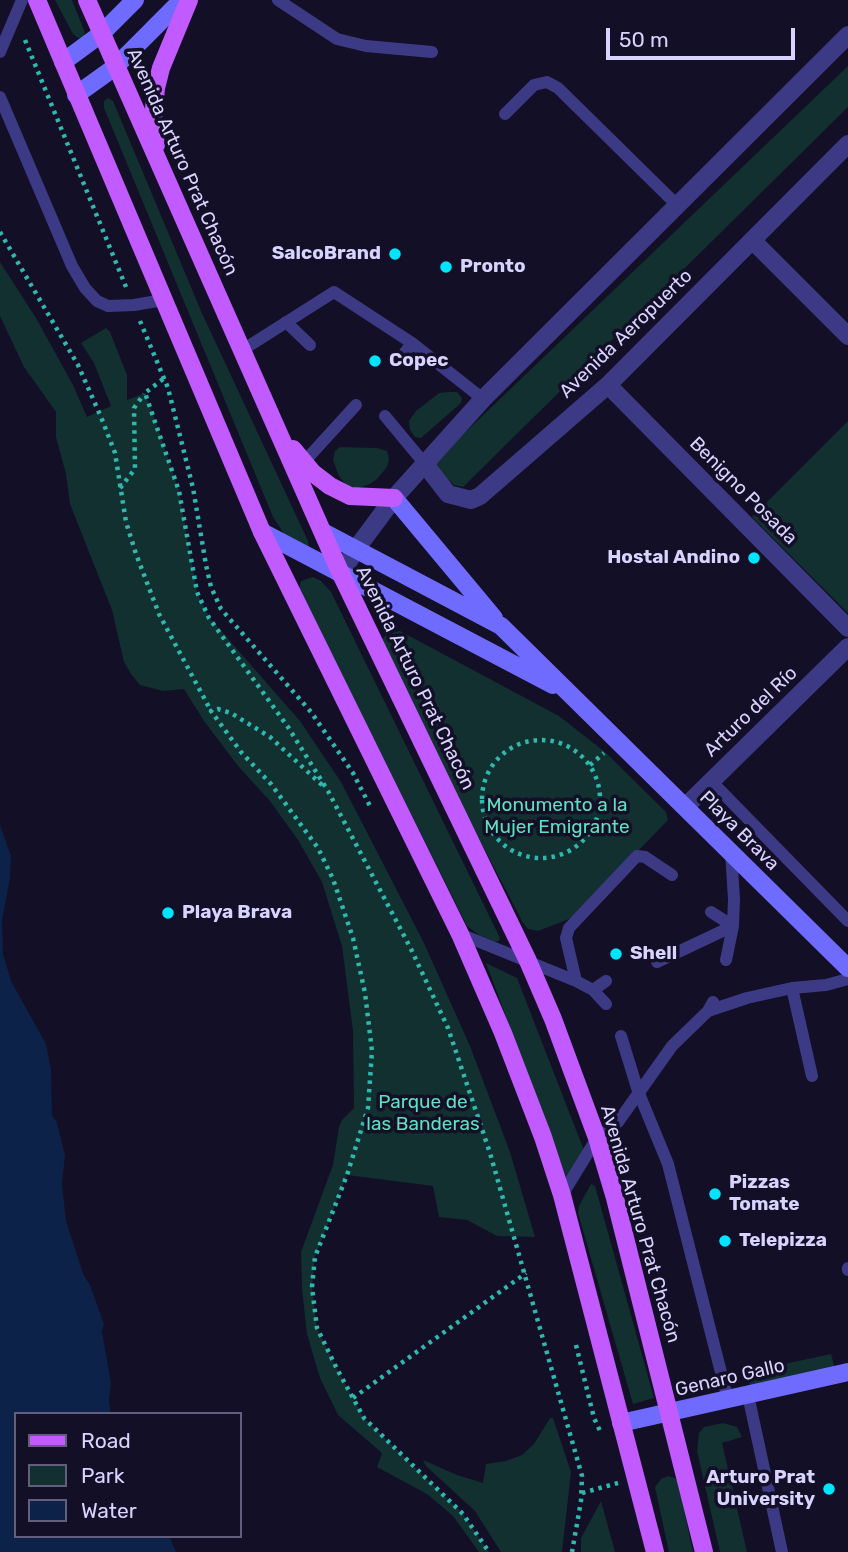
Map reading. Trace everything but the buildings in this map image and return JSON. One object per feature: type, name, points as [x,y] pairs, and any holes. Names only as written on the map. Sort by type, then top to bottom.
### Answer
[{"type":"main road","points":[[37,0],[262,532],[460,934],[508,1046],[562,1195],[655,1552]]},
{"type":"main road","name":"Avenida Arturo Prat Chacón","points":[[87,0],[244,349],[341,574],[528,961],[558,1031],[597,1138],[615,1198],[704,1552]]},
{"type":"main road","points":[[157,159],[153,120],[156,88],[161,68],[189,0]]},
{"type":"main road","points":[[281,435],[304,462],[330,486],[350,496],[394,498]]},
{"type":"street","points":[[63,62],[101,34],[135,0]]},
{"type":"street","points":[[76,95],[115,66],[182,0]]},
{"type":"street","points":[[341,574],[394,498],[483,399],[848,35]]},
{"type":"street","name":"Avenida Aeropuerto","points":[[424,463],[448,494],[471,500],[480,496],[608,385],[848,144]]},
{"type":"street","points":[[752,240],[848,336]]},
{"type":"street","name":"Benigno Posada","points":[[608,385],[848,628]]},
{"type":"street","points":[[394,498],[501,626]]},
{"type":"street","name":"Playa Brava","points":[[262,532],[572,695]]},
{"type":"street","name":"Playa Brava","points":[[323,532],[501,626],[848,968]]},
{"type":"street","name":"Arturo del Río","points":[[685,807],[848,647]]},
{"type":"street","name":"Genaro Gallo","points":[[621,1423],[848,1373]]},
{"type":"lane","points":[[0,52],[22,0]]},
{"type":"lane","points":[[278,0],[337,39],[366,46],[432,52]]},
{"type":"lane","points":[[505,114],[534,85],[547,82],[558,88],[678,206]]},
{"type":"lane","points":[[0,97],[30,172],[72,266],[85,288],[97,301],[108,306],[134,306],[163,300]]},
{"type":"lane","points":[[244,349],[334,292],[412,343],[483,399]]},
{"type":"lane","points":[[286,322],[310,345]]},
{"type":"lane","points":[[403,355],[412,343]]},
{"type":"lane","points":[[304,462],[356,405]]},
{"type":"lane","points":[[385,416],[424,463]]},
{"type":"lane","points":[[711,781],[848,921]]},
{"type":"lane","points":[[726,960],[733,926],[731,852]]},
{"type":"lane","points":[[576,981],[566,938],[569,928],[637,856],[645,857],[672,875]]},
{"type":"lane","points":[[711,912],[733,926]]},
{"type":"lane","points":[[657,962],[733,926]]},
{"type":"lane","points":[[460,934],[576,981],[593,990],[606,1004]]},
{"type":"lane","points":[[562,1195],[597,1138],[618,1122],[672,1046],[710,1006],[848,979]]},
{"type":"lane","points":[[593,990],[606,981]]},
{"type":"lane","points":[[792,988],[812,1076]]},
{"type":"lane","points":[[621,1036],[638,1091],[668,1164],[728,1400]]},
{"type":"lane","points":[[748,1395],[782,1552]]},
{"type":"path","points":[[15,15],[168,388],[193,488],[211,587],[221,609],[311,712],[353,773],[372,808]]},
{"type":"path","points":[[0,232],[78,365],[101,417],[115,453],[126,522],[135,554],[159,614],[211,711],[241,752],[271,784],[318,848],[332,879],[353,938],[365,993],[372,1051],[368,1108],[347,1175],[315,1257],[312,1287],[317,1328],[364,1418],[402,1458],[463,1514],[489,1552]]},
{"type":"path","points":[[120,488],[135,469],[134,408],[145,393],[163,379]]},
{"type":"path","points":[[145,393],[179,491],[197,592],[209,618],[288,727],[328,790],[411,948],[448,1028],[490,1153],[526,1273],[582,1476],[582,1493],[572,1552]]},
{"type":"path","points":[[211,711],[218,709],[231,713],[270,737],[328,790]]},
{"type":"path","points":[[543,740],[561,743],[577,752],[590,765],[598,783],[601,802],[597,820],[588,837],[574,849],[556,857],[537,859],[519,854],[502,844],[490,830],[483,813],[482,795],[486,777],[495,761],[509,749],[525,742],[543,740]]},
{"type":"path","points":[[352,1398],[526,1273]]},
{"type":"path","points":[[576,1343],[594,1418],[601,1434]]},
{"type":"path","points":[[610,1472],[617,1497]]},
{"type":"path","points":[[582,1493],[636,1479]]},
{"type":"green space","points":[[55,0],[72,0],[85,33],[83,38],[73,34]]},
{"type":"green space","points":[[848,66],[848,107],[463,487],[454,485],[432,464]]},
{"type":"green space","points":[[108,98],[113,101],[201,311],[309,548],[286,537],[273,517],[104,108],[104,101]]},
{"type":"green space","name":"Parque de las Banderas","points":[[0,262],[36,318],[73,385],[87,417],[111,406],[94,363],[81,343],[106,328],[110,332],[127,375],[127,400],[145,393],[156,422],[179,491],[197,592],[209,617],[300,721],[341,782],[423,941],[470,1046],[510,1152],[535,1237],[497,1236],[467,1220],[439,1217],[433,1186],[347,1175],[315,1257],[312,1287],[317,1328],[364,1418],[463,1514],[489,1552],[479,1552],[453,1516],[427,1494],[377,1467],[382,1453],[338,1415],[320,1378],[307,1334],[301,1252],[333,1165],[339,1127],[354,1108],[353,1031],[342,946],[322,882],[298,840],[270,801],[238,766],[184,689],[163,691],[140,685],[124,662],[112,610],[70,504],[66,474],[56,437],[56,412],[24,367],[0,316]]},
{"type":"green space","points":[[457,392],[462,398],[461,403],[421,438],[415,437],[410,430],[409,421],[416,411],[439,393]]},
{"type":"green space","points":[[848,421],[848,613],[752,517]]},
{"type":"green space","points":[[340,447],[377,448],[387,451],[387,467],[370,484],[358,488],[347,486],[339,476],[333,460],[335,451]]},
{"type":"green space","points":[[313,577],[331,592],[500,938],[499,941],[495,942],[479,935],[467,926],[299,589],[301,581]]},
{"type":"green space","name":"Monumento a la Mujer Emigrante","points":[[400,631],[559,716],[605,752],[666,812],[668,820],[574,917],[538,931],[528,929],[523,923],[425,735],[382,639],[388,633]]},
{"type":"green space","points":[[486,963],[517,978],[585,1153],[567,1180]]},
{"type":"green space","points":[[591,1184],[595,1186],[654,1398],[633,1404],[578,1213]]},
{"type":"green space","points":[[831,1354],[835,1369],[750,1387],[747,1372]]},
{"type":"green space","points":[[550,1418],[553,1418],[571,1472],[562,1552],[501,1552],[475,1511],[426,1466],[423,1460],[483,1483],[486,1464],[522,1455],[534,1444]]},
{"type":"green space","points":[[723,1423],[737,1427],[742,1437],[722,1443],[747,1552],[720,1552],[697,1451],[699,1433],[704,1427]]},
{"type":"green space","points":[[668,1476],[678,1482],[693,1552],[669,1552],[655,1487],[661,1479]]},
{"type":"green space","points":[[601,1501],[615,1552],[581,1552],[581,1538]]},
{"type":"water","points":[[0,825],[11,856],[2,920],[3,954],[11,981],[46,1044],[51,1070],[52,1115],[57,1123],[65,1155],[62,1184],[66,1221],[84,1276],[104,1324],[102,1332],[111,1383],[111,1412],[14,1412],[14,1538],[170,1538],[176,1552],[0,1552]]},
{"type":"place","name":"SalcoBrand","points":[[395,254]]},
{"type":"place","name":"Pronto","points":[[446,267]]},
{"type":"place","name":"Copec","points":[[375,361]]},
{"type":"place","name":"Hostal Andino","points":[[754,558]]},
{"type":"place","name":"Playa Brava","points":[[168,913]]},
{"type":"place","name":"Shell","points":[[616,954]]},
{"type":"place","name":"Pizzas Tomate","points":[[715,1194]]},
{"type":"place","name":"Telepizza","points":[[725,1241]]},
{"type":"place","name":"Arturo Prat University","points":[[829,1489]]}]
